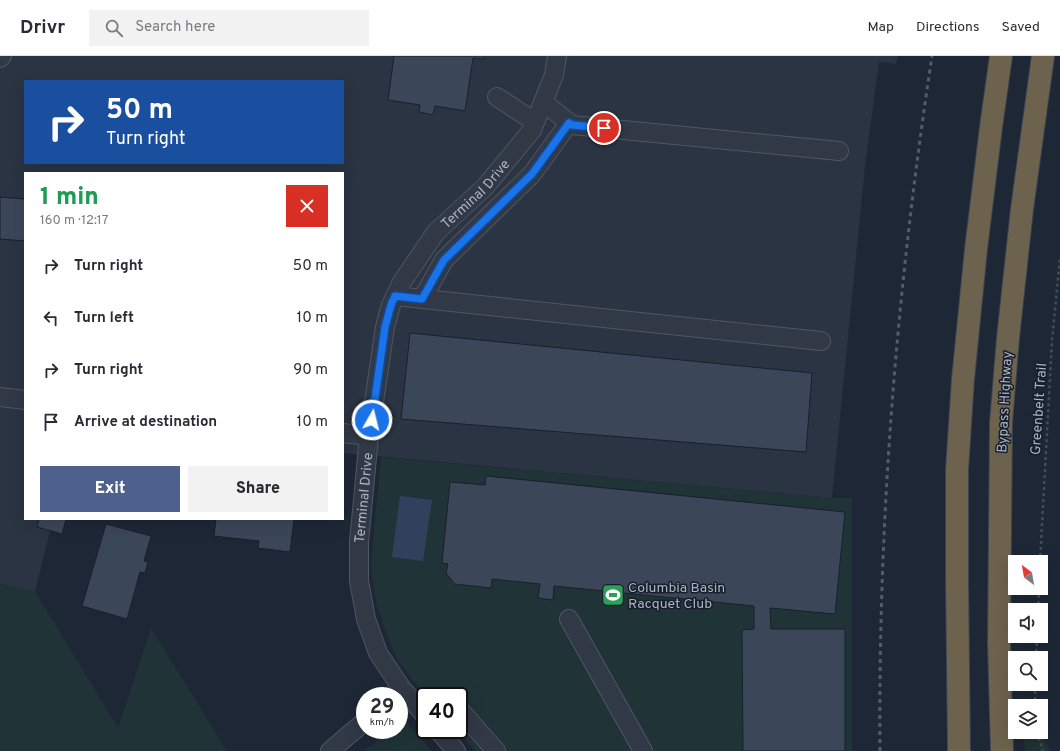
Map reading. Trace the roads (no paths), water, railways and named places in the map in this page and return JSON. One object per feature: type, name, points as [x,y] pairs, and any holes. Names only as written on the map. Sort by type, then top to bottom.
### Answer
[{"type":"highway","points":[[959,751],[957,579],[958,455],[963,379],[976,249],[1001,56]]},
{"type":"highway","name":"Bypass Highway","points":[[1002,751],[999,643],[1001,423],[1008,338],[1021,216],[1043,56]]},
{"type":"street","name":"Terminal Drive","points":[[395,687],[378,653],[366,619],[359,581],[358,542],[369,436],[385,327],[391,305],[402,282],[436,232],[485,187],[532,130],[554,74],[557,56]]},
{"type":"street","points":[[497,97],[535,122]]},
{"type":"street","points":[[543,102],[572,125],[839,151]]},
{"type":"street","points":[[422,299],[444,260],[532,174],[569,123]]},
{"type":"street","points":[[395,296],[821,341]]},
{"type":"street","points":[[0,397],[24,400]]},
{"type":"street","points":[[344,433],[369,436]]},
{"type":"street","points":[[569,619],[643,751]]},
{"type":"street","name":"Terminal Drive","points":[[408,702],[416,708]]},
{"type":"street","points":[[468,719],[496,751]]},
{"type":"street","points":[[330,751],[356,729]]},
{"type":"street","points":[[446,739],[456,751]]},
{"type":"water","points":[[400,496],[432,500],[423,561],[392,557]]},
{"type":"railway","points":[[880,751],[882,577],[892,403],[909,229],[932,56]]},
{"type":"place","name":"Columbia Basin Racquet Club","points":[[613,595]]}]
